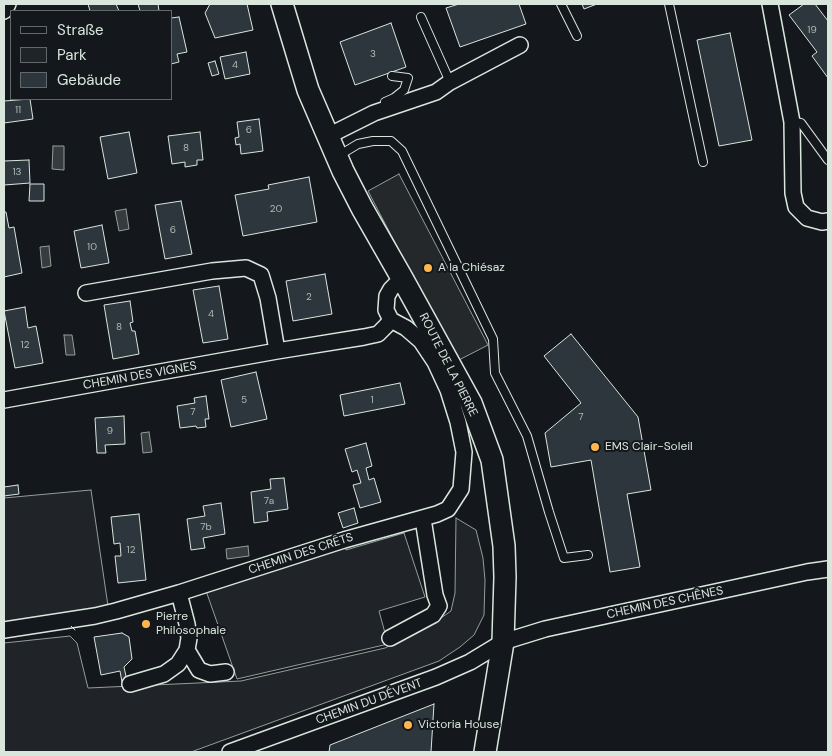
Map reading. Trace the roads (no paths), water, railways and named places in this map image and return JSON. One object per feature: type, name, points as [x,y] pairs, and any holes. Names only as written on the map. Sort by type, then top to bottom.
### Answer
[{"type":"main road","name":"ROUTE DE LA PIERRE","points":[[282,4],[308,90],[336,157],[374,230],[471,403],[492,460],[504,546],[505,578],[503,642],[485,752]]},
{"type":"street","points":[[4,12],[8,4]]},
{"type":"street","points":[[770,4],[792,122],[796,207],[807,218],[822,222],[828,221]]},
{"type":"street","points":[[328,136],[374,113],[436,92],[450,82],[520,45]]},
{"type":"street","points":[[86,294],[212,271],[246,268],[261,275],[268,298],[277,351]]},
{"type":"street","points":[[391,320],[386,310],[387,296],[402,278]]},
{"type":"street","name":"CHEMIN DES VIGNES","points":[[4,400],[364,337],[378,334],[391,320]]},
{"type":"street","name":"CHEMIN DES CRÊTS","points":[[4,630],[116,611],[179,593],[344,540],[423,519],[448,509],[461,489],[464,452],[458,422],[448,390],[435,362],[421,340],[406,328],[391,320]]},
{"type":"street","points":[[390,638],[433,615],[439,606],[435,595],[423,519]]},
{"type":"street","name":"CHEMIN DES CHÊNES","points":[[503,642],[554,627],[828,569]]},
{"type":"street","points":[[130,684],[164,674],[178,664],[187,650],[189,638],[179,593]]},
{"type":"street","name":"CHEMIN DU DÉVENT","points":[[230,752],[443,674],[470,662],[503,642]]},
{"type":"street","points":[[187,650],[199,670],[210,674],[226,672]]},
{"type":"lane","points":[[561,4],[577,36]]},
{"type":"lane","points":[[668,4],[703,162]]},
{"type":"lane","points":[[421,18],[450,82]]},
{"type":"lane","points":[[362,119],[372,108],[394,98],[404,90],[408,78],[392,76]]},
{"type":"lane","points":[[792,122],[801,123],[828,160]]},
{"type":"lane","points":[[336,157],[358,144],[373,141],[391,140],[402,151],[492,339],[495,373],[527,436],[564,558],[588,555]]},
{"type":"place","name":"A la Chiésaz","points":[[428,268]]},
{"type":"place","name":"EMS Clair-Soleil","points":[[595,447]]},
{"type":"place","name":"Pierre Philosophale","points":[[146,624]]},
{"type":"place","name":"Victoria House","points":[[408,725]]}]
